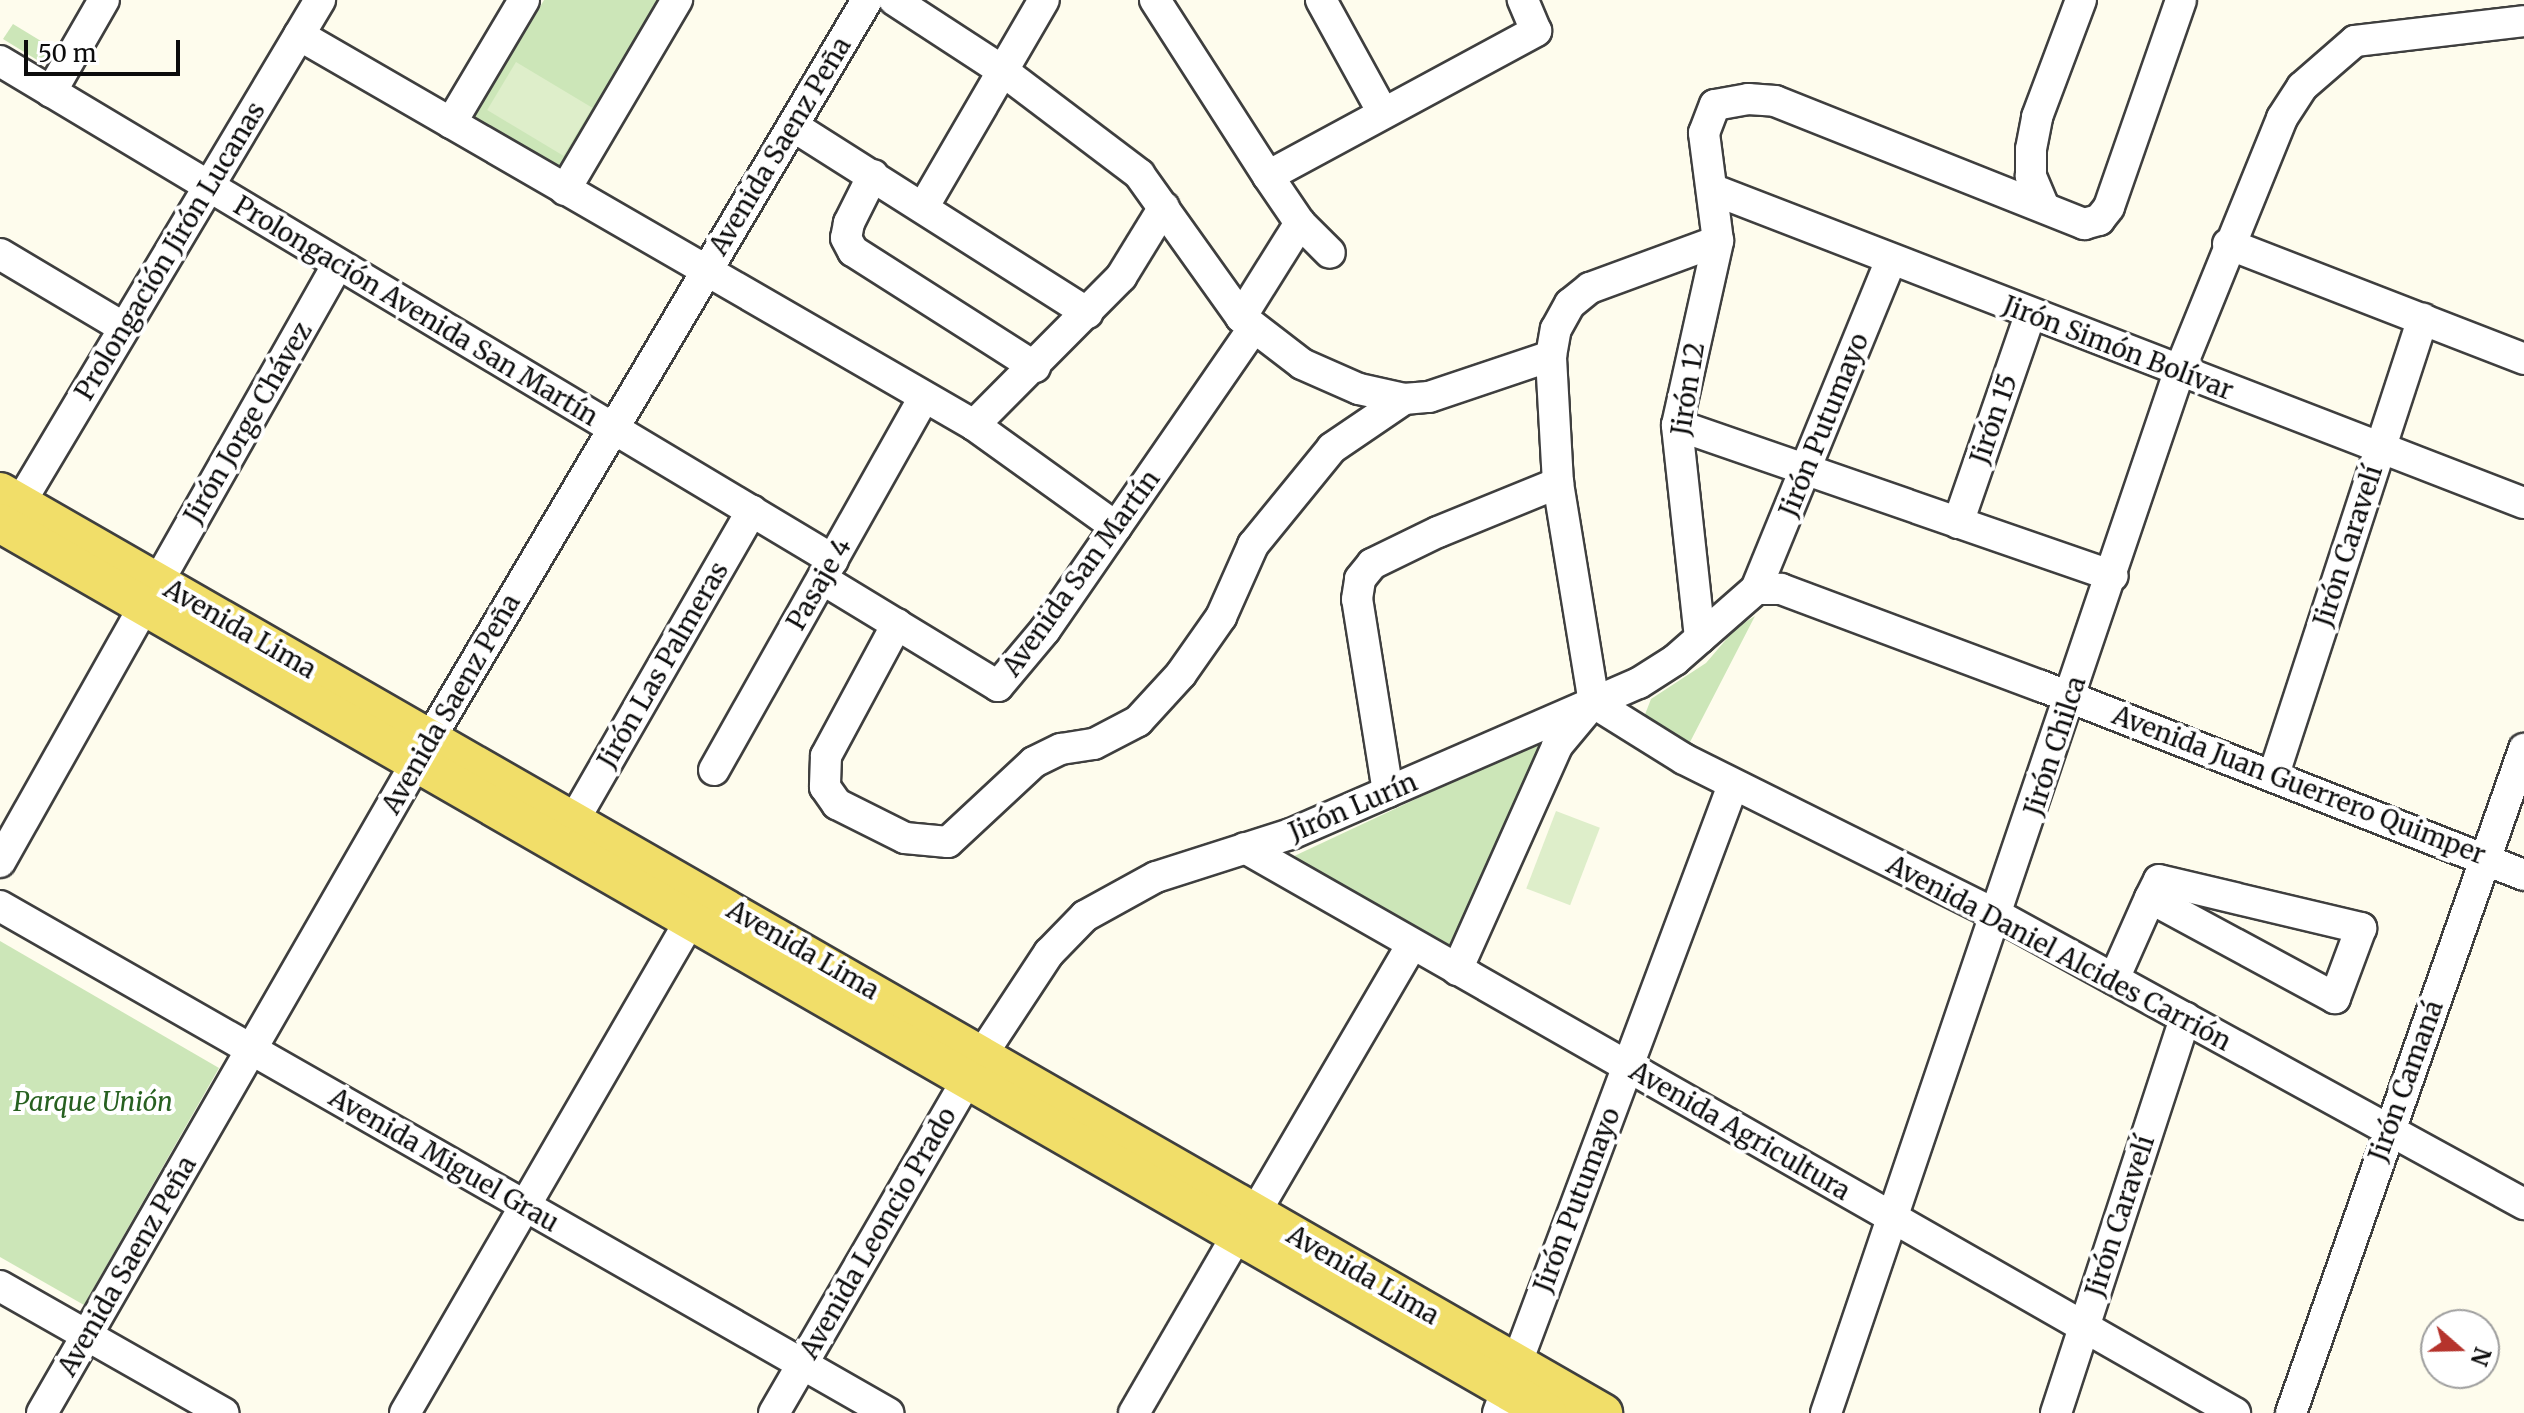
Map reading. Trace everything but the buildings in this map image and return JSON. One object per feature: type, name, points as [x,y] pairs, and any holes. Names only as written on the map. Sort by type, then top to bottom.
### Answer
[{"type":"main road","name":"Avenida Lima","points":[[7,506],[151,594],[424,749],[690,921],[975,1065]]},
{"type":"main road","name":"Avenida Lima","points":[[424,749],[574,820],[975,1065],[1246,1224],[1547,1413]]},
{"type":"main road","name":"Avenida Lima","points":[[1507,1389],[1603,1413]]},
{"type":"street","points":[[51,92],[104,0]]},
{"type":"street","name":"Prolongación Jirón Lucanas","points":[[7,506],[124,328],[320,0]]},
{"type":"street","points":[[451,123],[524,0]]},
{"type":"street","points":[[565,190],[677,0]]},
{"type":"street","name":"Avenida Saenz Peña","points":[[42,1413],[424,749],[867,0]]},
{"type":"street","points":[[894,0],[1003,71],[1131,167],[1164,207],[1247,323],[1302,364],[1359,389],[1404,399],[1429,397],[1551,356]]},
{"type":"street","points":[[924,206],[1044,0]]},
{"type":"street","points":[[1155,0],[1300,223],[1330,253]]},
{"type":"street","points":[[1321,0],[1383,113]]},
{"type":"street","points":[[1268,176],[1536,31],[1523,0]]},
{"type":"street","points":[[2081,0],[2037,117],[2031,149],[2031,176],[2044,207],[2084,224],[2099,220],[2109,207],[2181,0]]},
{"type":"street","name":"Jirón Chilca","points":[[1826,1413],[1891,1218],[1999,916],[2179,372],[2273,137],[2302,87],[2347,47],[2369,36],[2423,35],[2524,21]]},
{"type":"street","points":[[299,35],[974,425],[1116,527]]},
{"type":"street","name":"Prolongación Avenida San Martín","points":[[0,61],[752,511],[827,570]]},
{"type":"street","name":"Jirón 12","points":[[1700,638],[1677,425],[1718,241],[1714,190],[1704,133],[1715,105],[1748,99],[1775,101],[2044,207]]},
{"type":"street","points":[[793,126],[924,206],[1088,313]]},
{"type":"street","points":[[873,175],[849,223],[846,238],[853,251],[1035,367]]},
{"type":"street","name":"Jirón Simón Bolívar","points":[[1714,190],[2030,315],[2524,503]]},
{"type":"street","points":[[974,425],[1088,313],[1137,255],[1164,207]]},
{"type":"street","name":"Avenida San Martín","points":[[827,570],[897,624],[998,686],[1045,630],[1116,527],[1247,323],[1300,223]]},
{"type":"street","points":[[1457,970],[1557,746],[1594,703],[1558,483],[1551,356],[1556,329],[1570,304],[1590,288],[1718,241]]},
{"type":"street","points":[[2228,244],[2524,359]]},
{"type":"street","points":[[0,254],[124,328]]},
{"type":"street","name":"Jirón Putumayo","points":[[1756,589],[1891,260]]},
{"type":"street","name":"Jirón Jorge Chávez","points":[[0,862],[338,264]]},
{"type":"street","name":"Jirón 15","points":[[1958,523],[2030,315]]},
{"type":"street","name":"Jirón Caravelí","points":[[2274,774],[2423,319]]},
{"type":"street","name":"Pasaje 4","points":[[714,770],[924,398]]},
{"type":"street","points":[[897,624],[826,756],[825,787],[837,804],[905,838],[923,843],[948,842],[1034,762],[1061,749],[1094,744],[1138,721],[1181,674],[1221,617],[1253,545],[1332,448],[1404,399]]},
{"type":"street","points":[[1677,425],[2113,576]]},
{"type":"street","points":[[1388,792],[1357,599],[1360,579],[1372,564],[1411,545],[1558,483]]},
{"type":"street","name":"Jirón Las Palmeras","points":[[574,820],[752,511]]},
{"type":"street","name":"Jirón Lurín","points":[[975,1065],[1049,953],[1085,916],[1156,877],[1245,848],[1388,792],[1639,683],[1700,638],[1756,589]]},
{"type":"street","name":"Avenida Juan Guerrero Quimper","points":[[1756,589],[1781,589],[2488,856],[2524,875]]},
{"type":"street","name":"Avenida Daniel Alcides Carrión","points":[[1594,703],[1733,785],[1999,916],[2524,1204]]},
{"type":"street","name":"Jirón Camaná","points":[[2291,1413],[2388,1129],[2524,749]]},
{"type":"street","name":"Jirón Putumayo","points":[[1507,1389],[1733,785]]},
{"type":"street","name":"Avenida Agricultura","points":[[1245,848],[2235,1413]]},
{"type":"street","points":[[2114,979],[2150,898],[2159,880],[2361,928],[2335,998],[2150,898]]},
{"type":"street","name":"Avenida Miguel Grau","points":[[0,906],[888,1413]]},
{"type":"street","points":[[405,1413],[690,921]]},
{"type":"street","points":[[1134,1413],[1412,944]]},
{"type":"street","name":"Jirón Caravelí","points":[[2056,1413],[2185,1018]]},
{"type":"street","name":"Avenida Leoncio Prado","points":[[774,1413],[975,1065]]},
{"type":"street","points":[[0,1286],[224,1413]]},
{"type":"green space","points":[[544,0],[662,0],[558,177],[470,125]]},
{"type":"green space","points":[[13,24],[59,52],[54,59],[42,63],[3,39]]},
{"type":"green space","points":[[516,62],[592,108],[563,156],[487,110]]},
{"type":"green space","points":[[1755,616],[1689,744],[1649,727],[1644,717],[1651,699],[1706,663],[1736,628]]},
{"type":"green space","points":[[1557,733],[1455,948],[1290,858]]},
{"type":"green space","points":[[1556,811],[1600,828],[1570,905],[1526,888]]},
{"type":"green space","name":"Parque Unión","points":[[0,941],[219,1068],[84,1305],[0,1257]]}]
